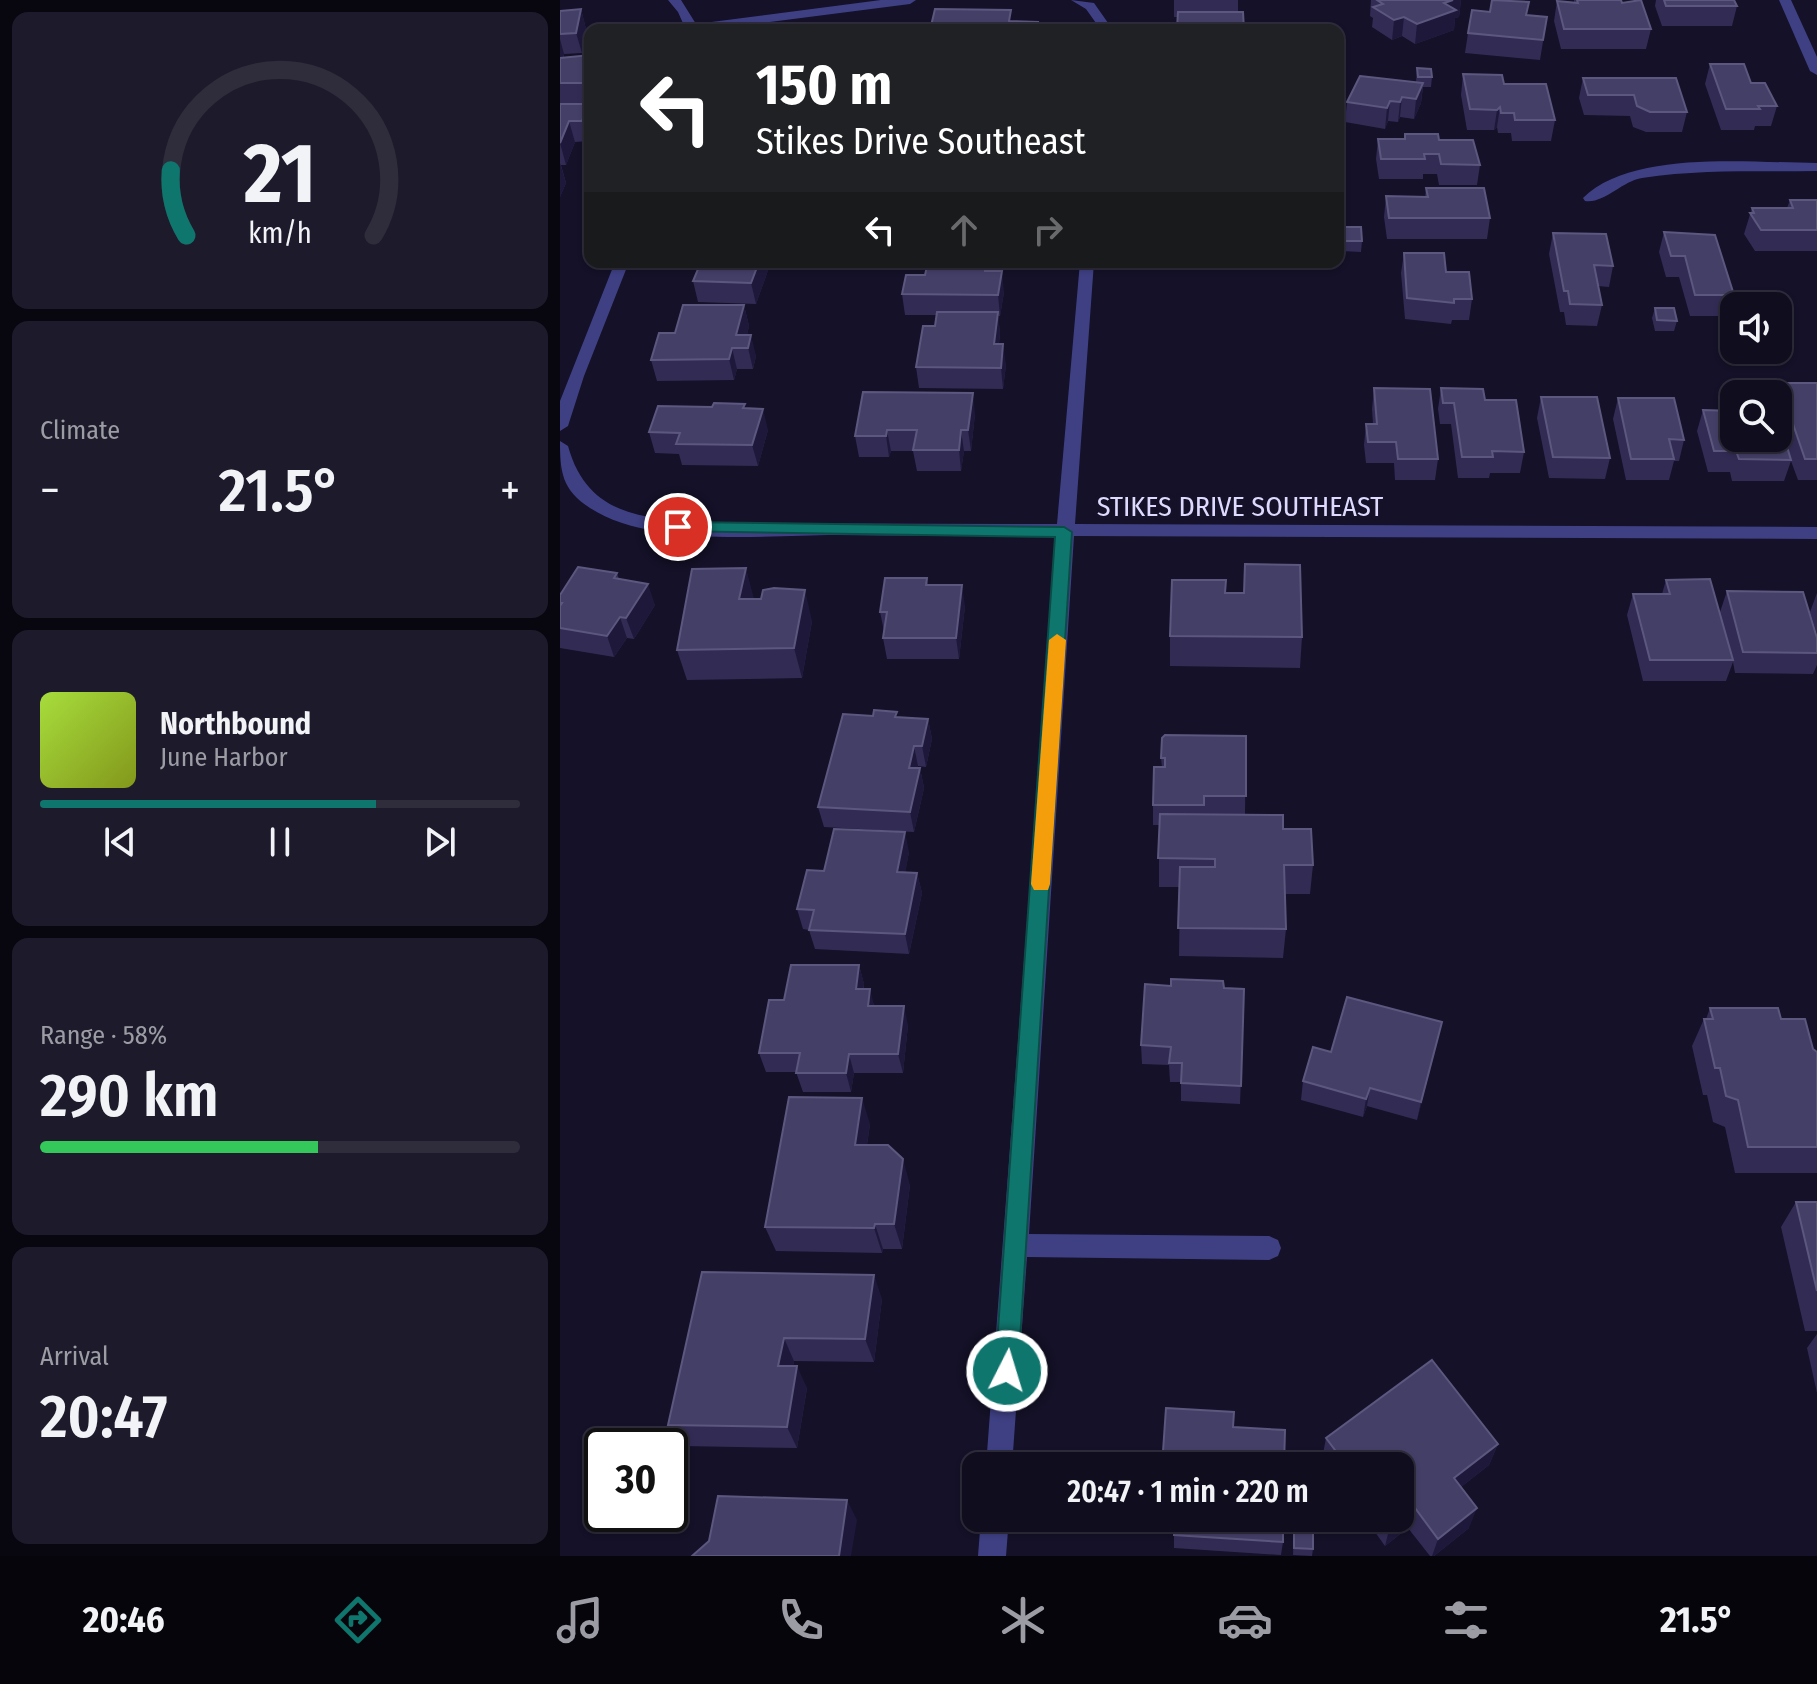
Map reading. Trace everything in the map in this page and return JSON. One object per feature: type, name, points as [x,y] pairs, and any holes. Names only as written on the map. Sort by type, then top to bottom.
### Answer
[{"type":"street","points":[[674,0],[689,24]]},
{"type":"street","points":[[727,24],[910,0]]},
{"type":"street","points":[[1077,0],[1090,6],[1105,24]]},
{"type":"street","points":[[1785,0],[1817,71]]},
{"type":"street","points":[[1590,198],[1628,176],[1681,168],[1817,167]]},
{"type":"street","points":[[560,426],[576,376],[620,268]]},
{"type":"street","points":[[1000,1452],[1017,1245],[1064,532],[1086,268]]},
{"type":"street","name":"STIKES DRIVE SOUTHEAST","points":[[560,446],[562,461],[574,486],[603,510],[648,525],[709,529],[1064,532],[1817,533]]},
{"type":"street","points":[[1017,1245],[1269,1248]]},
{"type":"street","points":[[992,1556],[994,1532]]},
{"type":"building","points":[[1377,0],[1453,0],[1444,3],[1456,10],[1417,24],[1404,17],[1394,20],[1373,7],[1383,4]]},
{"type":"building","points":[[1492,0],[1529,2],[1526,15],[1547,17],[1543,40],[1468,33],[1472,10],[1490,12]]},
{"type":"building","points":[[1577,0],[1621,0],[1622,3],[1641,0],[1651,29],[1564,29],[1557,1],[1578,3]]},
{"type":"building","points":[[1664,0],[1734,0],[1737,6],[1666,6]]},
{"type":"building","points":[[581,9],[576,33],[560,34],[560,11]]},
{"type":"building","points":[[935,9],[1011,10],[1009,21],[1038,22],[1038,24],[931,24]]},
{"type":"building","points":[[1178,12],[1243,12],[1244,24],[1177,24]]},
{"type":"building","points":[[584,56],[584,83],[560,83],[560,58]]},
{"type":"building","points":[[1710,64],[1744,64],[1751,83],[1765,83],[1777,106],[1726,109]]},
{"type":"building","points":[[1417,68],[1431,69],[1432,77],[1418,77]]},
{"type":"building","points":[[1463,74],[1502,75],[1504,84],[1546,84],[1555,120],[1515,120],[1514,113],[1501,113],[1500,107],[1497,110],[1470,109]]},
{"type":"building","points":[[1360,76],[1423,83],[1416,99],[1402,97],[1400,102],[1390,101],[1387,108],[1347,102]]},
{"type":"building","points":[[1583,78],[1676,78],[1687,112],[1650,112],[1637,106],[1634,95],[1588,95]]},
{"type":"building","points":[[560,104],[584,104],[582,121],[569,121],[560,143]]},
{"type":"building","points":[[1405,134],[1438,134],[1439,140],[1473,140],[1480,165],[1441,164],[1439,154],[1424,154],[1425,159],[1381,159],[1378,139],[1405,139]]},
{"type":"building","points":[[1426,188],[1484,188],[1490,218],[1389,218],[1386,196],[1428,197]]},
{"type":"building","points":[[1790,200],[1817,200],[1817,230],[1761,230],[1750,213],[1754,213],[1752,208],[1793,208]]},
{"type":"building","points":[[1344,227],[1361,227],[1362,241],[1344,241]]},
{"type":"building","points":[[1664,232],[1715,235],[1733,292],[1695,295],[1685,256],[1671,256]]},
{"type":"building","points":[[1553,233],[1606,234],[1613,266],[1594,265],[1602,305],[1570,304],[1568,291],[1564,291]]},
{"type":"building","points":[[1404,253],[1444,253],[1446,272],[1469,272],[1472,299],[1454,299],[1454,303],[1407,298]]},
{"type":"building","points":[[698,268],[757,268],[751,283],[693,281]]},
{"type":"building","points":[[927,268],[1002,271],[998,295],[902,294],[906,275],[925,275]]},
{"type":"building","points":[[683,305],[744,305],[736,335],[751,335],[748,348],[732,348],[729,359],[651,360],[659,333],[675,333]]},
{"type":"building","points":[[1655,308],[1674,308],[1677,321],[1657,320]]},
{"type":"building","points":[[937,312],[998,312],[994,344],[1003,344],[1001,368],[916,367],[923,326],[935,326]]},
{"type":"building","points":[[1792,383],[1817,383],[1817,459],[1805,459],[1792,421]]},
{"type":"building","points":[[1374,388],[1430,389],[1438,459],[1398,459],[1396,442],[1368,442],[1366,424],[1377,424]]},
{"type":"building","points":[[1441,388],[1483,389],[1485,400],[1516,400],[1524,452],[1492,451],[1493,457],[1462,457],[1454,403],[1443,403]]},
{"type":"building","points":[[863,392],[973,393],[968,430],[961,430],[959,450],[913,450],[917,430],[887,430],[886,436],[855,436]]},
{"type":"building","points":[[1541,397],[1597,397],[1610,458],[1553,457]]},
{"type":"building","points":[[1618,398],[1674,398],[1684,440],[1669,439],[1674,459],[1631,459]]},
{"type":"building","points":[[714,403],[745,404],[743,408],[763,409],[752,445],[676,444],[680,433],[649,432],[658,406],[712,407]]},
{"type":"building","points":[[1703,410],[1720,411],[1720,451],[1714,451]]},
{"type":"building","points":[[1736,452],[1789,452],[1791,460],[1739,459]]},
{"type":"building","points":[[1245,564],[1300,565],[1302,637],[1170,636],[1172,580],[1226,580],[1225,593],[1244,593]]},
{"type":"building","points":[[578,567],[617,573],[614,578],[648,584],[626,618],[620,617],[607,636],[560,628],[560,595]]},
{"type":"building","points":[[746,568],[739,599],[761,599],[763,590],[774,588],[805,590],[794,648],[677,650],[692,569]]},
{"type":"building","points":[[885,578],[927,578],[926,585],[962,585],[956,638],[883,638],[887,612],[880,612]]},
{"type":"building","points":[[1710,579],[1733,660],[1650,660],[1633,594],[1670,594],[1666,580]]},
{"type":"building","points":[[1727,591],[1803,592],[1817,638],[1817,653],[1743,652]]},
{"type":"building","points":[[874,710],[897,712],[895,717],[928,719],[922,746],[914,746],[909,768],[920,768],[910,812],[818,807],[843,714],[873,716]]},
{"type":"building","points":[[1165,735],[1246,736],[1246,796],[1204,796],[1204,805],[1153,805],[1154,767],[1165,767],[1165,758],[1161,758],[1162,738]]},
{"type":"building","points":[[1160,814],[1283,815],[1283,829],[1311,829],[1313,865],[1284,865],[1286,929],[1178,928],[1180,867],[1215,867],[1215,859],[1158,858]]},
{"type":"building","points":[[834,829],[905,832],[897,872],[917,873],[905,934],[809,930],[814,910],[797,909],[807,870],[824,871]]},
{"type":"building","points":[[791,965],[859,965],[856,989],[870,989],[868,1006],[904,1006],[898,1054],[849,1054],[846,1073],[796,1073],[800,1053],[759,1053],[769,1000],[784,1000]]},
{"type":"building","points":[[1171,979],[1223,981],[1224,988],[1244,989],[1241,1086],[1181,1083],[1182,1063],[1169,1063],[1171,1047],[1141,1045],[1145,984],[1171,986]]},
{"type":"building","points":[[1347,997],[1442,1022],[1421,1102],[1370,1088],[1366,1099],[1303,1081],[1313,1047],[1331,1052]]},
{"type":"building","points":[[1710,1008],[1778,1008],[1781,1019],[1805,1019],[1813,1049],[1817,1052],[1817,1147],[1748,1147],[1738,1100],[1726,1096],[1720,1068],[1715,1068],[1704,1019],[1713,1019]]},
{"type":"building","points":[[789,1097],[862,1098],[855,1145],[888,1145],[903,1159],[894,1224],[875,1224],[874,1228],[765,1227]]},
{"type":"building","points":[[1796,1202],[1817,1202],[1817,1291]]},
{"type":"building","points":[[702,1272],[874,1275],[865,1339],[784,1338],[778,1366],[797,1366],[787,1427],[668,1425]]},
{"type":"building","points":[[1432,1360],[1498,1444],[1454,1478],[1477,1508],[1438,1539],[1414,1509],[1414,1452],[1336,1452],[1326,1438]]},
{"type":"building","points":[[1166,1408],[1234,1412],[1233,1427],[1285,1430],[1284,1452],[1163,1452]]},
{"type":"building","points":[[718,1496],[847,1500],[839,1556],[692,1556],[709,1541]]},
{"type":"building","points":[[1174,1532],[1283,1532],[1283,1542],[1174,1535]]},
{"type":"building","points":[[1294,1532],[1313,1532],[1313,1549],[1294,1548]]},
{"type":"slow traffic","points":[[1041,884],[1057,640]]},
{"type":"route","points":[[678,527],[1064,532],[1007,1371]]}]
